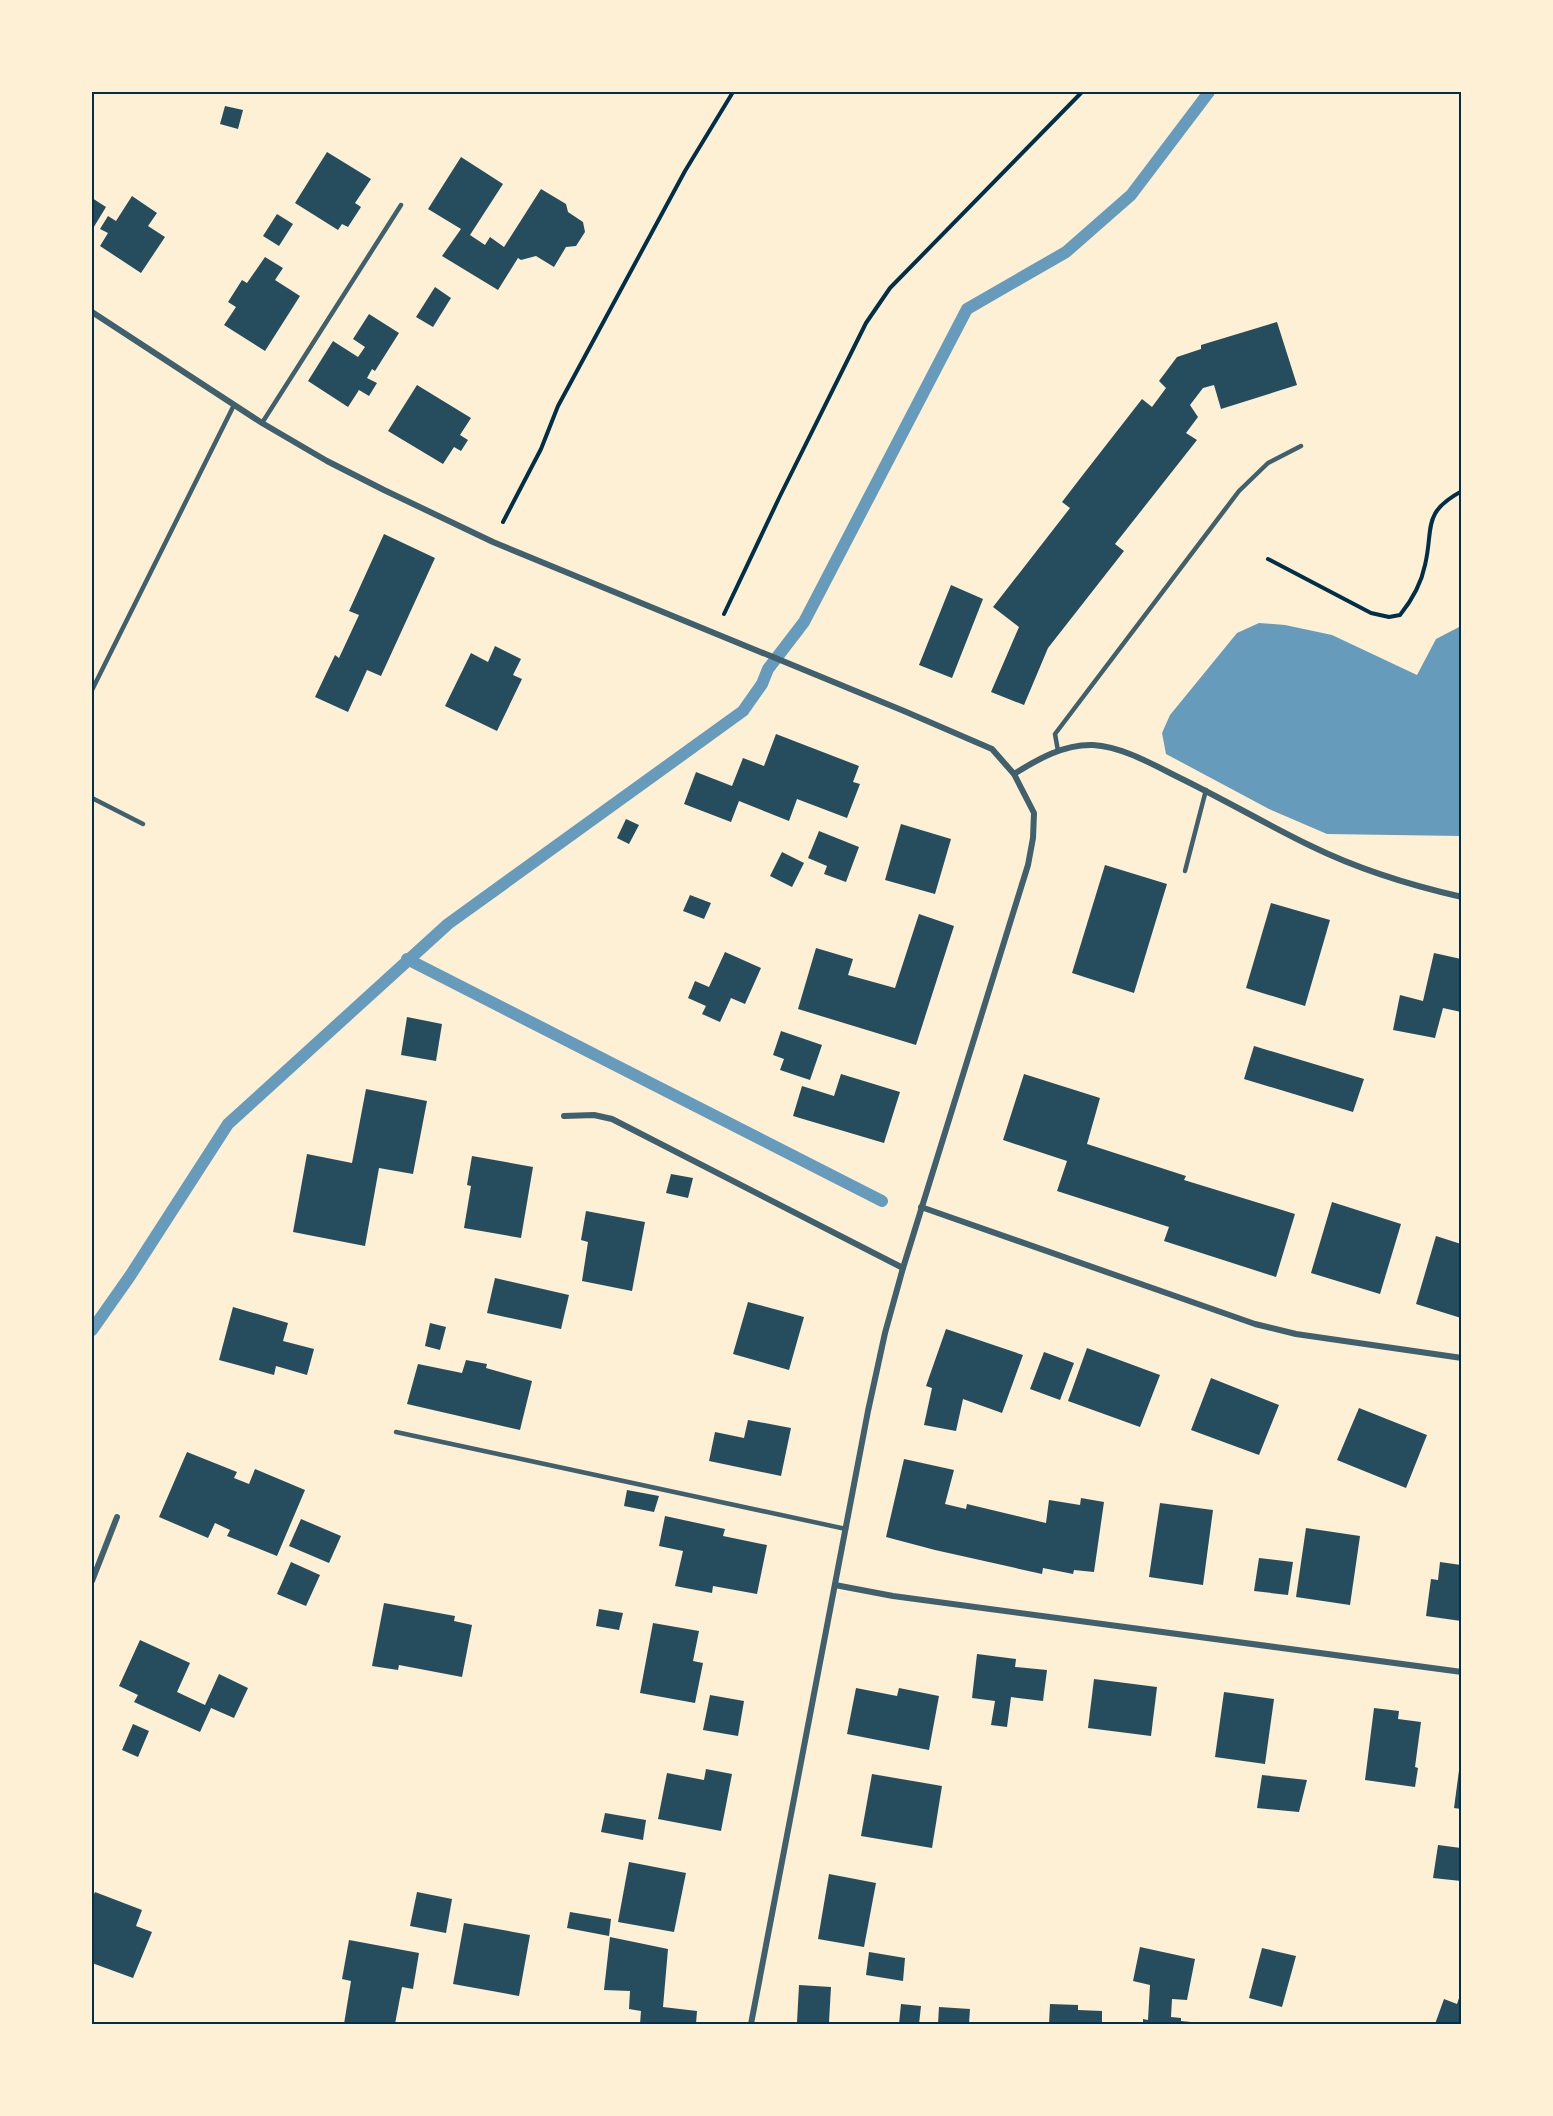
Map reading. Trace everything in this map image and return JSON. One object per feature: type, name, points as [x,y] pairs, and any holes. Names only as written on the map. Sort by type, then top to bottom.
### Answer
[{"type":"street","points":[[92,312],[262,423],[335,465],[493,542],[992,749],[1014,774],[1034,813],[1033,838],[1028,865],[921,1207],[883,1343],[751,2025]]},
{"type":"street","points":[[1014,774],[1058,751],[1076,746],[1096,745],[1116,749],[1148,761],[1312,846],[1354,865],[1414,886],[1461,897]]},
{"type":"street","points":[[564,1116],[594,1115],[612,1119],[903,1268]]},
{"type":"street","points":[[921,1207],[1255,1324],[1296,1334],[1461,1358]]},
{"type":"street","points":[[92,1581],[117,1517]]},
{"type":"street","points":[[836,1586],[892,1596],[1461,1672]]},
{"type":"lane","points":[[262,423],[401,205]]},
{"type":"lane","points":[[92,690],[234,405]]},
{"type":"lane","points":[[1058,751],[1055,734],[1239,491],[1268,463],[1301,447]]},
{"type":"lane","points":[[1185,872],[1206,790]]},
{"type":"lane","points":[[92,798],[143,824]]},
{"type":"lane","points":[[396,1431],[846,1529]]},
{"type":"path","points":[[493,542],[541,448],[558,406],[685,171],[733,92]]},
{"type":"path","points":[[715,633],[866,323],[890,288],[1082,92]]},
{"type":"path","points":[[1268,559],[1371,612],[1389,617],[1400,615],[1416,593],[1422,579],[1426,563],[1429,526],[1438,508],[1448,498],[1461,491]]},
{"type":"water","points":[[1259,623],[1285,625],[1332,635],[1417,675],[1436,639],[1461,626],[1461,836],[1327,834],[1269,809],[1166,754],[1162,733],[1170,715],[1237,633]]},
{"type":"building","points":[[225,106],[243,110],[238,129],[220,124]]},
{"type":"building","points":[[327,152],[371,179],[355,203],[361,207],[348,227],[342,224],[338,230],[295,203]]},
{"type":"building","points":[[461,157],[503,184],[470,235],[485,245],[490,237],[504,247],[541,189],[566,204],[568,212],[583,222],[585,232],[576,246],[566,247],[554,267],[536,256],[521,260],[518,258],[498,290],[442,256],[461,229],[428,209]]},
{"type":"building","points":[[132,196],[157,213],[148,226],[165,237],[141,273],[100,246],[108,233],[100,229],[108,216],[116,221]]},
{"type":"building","points":[[92,198],[106,207],[92,230]]},
{"type":"building","points":[[277,214],[293,224],[279,246],[263,236]]},
{"type":"building","points":[[265,257],[283,268],[275,280],[300,296],[265,351],[224,325],[236,307],[228,302],[242,280],[247,283]]},
{"type":"building","points":[[435,287],[451,298],[433,327],[416,317]]},
{"type":"building","points":[[369,314],[399,333],[375,371],[372,369],[367,378],[377,383],[369,396],[359,390],[348,407],[308,381],[333,341],[358,357],[365,347],[353,339]]},
{"type":"building","points":[[1277,322],[1297,385],[1221,409],[1214,385],[1203,388],[1190,405],[1198,417],[1186,433],[1197,440],[1115,544],[1124,551],[1048,648],[1024,705],[991,692],[1019,627],[993,607],[1070,508],[1062,502],[1082,476],[1142,399],[1152,407],[1166,388],[1159,381],[1177,357],[1201,349],[1201,345]]},
{"type":"building","points":[[417,385],[471,418],[460,435],[468,440],[461,451],[454,447],[443,464],[388,431]]},
{"type":"building","points":[[384,534],[435,558],[381,676],[367,670],[348,712],[315,697],[335,655],[339,658],[359,615],[349,611]]},
{"type":"building","points":[[951,585],[983,599],[952,678],[919,665]]},
{"type":"building","points":[[495,646],[521,659],[513,675],[522,679],[497,731],[445,706],[471,653],[488,662]]},
{"type":"building","points":[[776,734],[859,766],[853,782],[860,784],[847,818],[797,799],[789,821],[739,801],[731,822],[684,804],[696,772],[732,786],[743,758],[764,766]]},
{"type":"building","points":[[626,819],[639,825],[629,844],[617,838]]},
{"type":"building","points":[[901,824],[951,839],[935,894],[885,880]]},
{"type":"building","points":[[819,831],[859,847],[846,882],[824,874],[827,866],[808,858]]},
{"type":"building","points":[[782,852],[804,863],[792,887],[770,876]]},
{"type":"building","points":[[1105,865],[1167,884],[1134,993],[1072,973]]},
{"type":"building","points":[[690,895],[711,903],[704,919],[683,911]]},
{"type":"building","points":[[1271,903],[1330,920],[1305,1006],[1246,988]]},
{"type":"building","points":[[919,914],[954,926],[916,1045],[798,1009],[816,948],[853,959],[848,975],[895,988]]},
{"type":"building","points":[[725,952],[761,968],[745,1004],[731,998],[720,1022],[702,1014],[706,1006],[688,998],[695,981],[709,987]]},
{"type":"building","points":[[1434,953],[1461,959],[1461,1012],[1443,1008],[1435,1038],[1393,1030],[1400,995],[1423,1001]]},
{"type":"building","points":[[407,1017],[442,1024],[436,1061],[401,1055]]},
{"type":"building","points":[[781,1031],[822,1045],[810,1080],[780,1070],[784,1059],[773,1055]]},
{"type":"building","points":[[1254,1046],[1364,1079],[1353,1112],[1244,1079]]},
{"type":"building","points":[[841,1074],[900,1092],[884,1143],[793,1116],[802,1086],[834,1096]]},
{"type":"building","points":[[1024,1074],[1100,1098],[1087,1144],[1186,1176],[1184,1180],[1295,1214],[1276,1277],[1164,1241],[1169,1227],[1057,1191],[1067,1161],[1003,1140]]},
{"type":"building","points":[[366,1089],[427,1101],[413,1174],[379,1168],[365,1246],[293,1232],[307,1154],[352,1163]]},
{"type":"building","points":[[472,1156],[533,1167],[521,1238],[464,1228],[471,1186],[467,1185]]},
{"type":"building","points":[[671,1174],[693,1178],[688,1198],[666,1193]]},
{"type":"building","points":[[1332,1202],[1401,1224],[1380,1294],[1311,1273]]},
{"type":"building","points":[[586,1211],[645,1222],[632,1291],[582,1281],[588,1242],[581,1240]]},
{"type":"building","points":[[1436,1236],[1461,1244],[1461,1318],[1416,1304]]},
{"type":"building","points":[[495,1278],[569,1295],[561,1329],[487,1313]]},
{"type":"building","points":[[748,1302],[804,1317],[789,1370],[733,1354]]},
{"type":"building","points":[[233,1307],[288,1323],[283,1341],[314,1349],[307,1375],[276,1366],[274,1375],[219,1360]]},
{"type":"building","points":[[430,1323],[446,1327],[440,1350],[425,1346]]},
{"type":"building","points":[[946,1329],[1023,1355],[1002,1413],[963,1399],[956,1431],[924,1425],[932,1388],[926,1386]]},
{"type":"building","points":[[1087,1348],[1160,1375],[1140,1427],[1068,1401]]},
{"type":"building","points":[[1044,1352],[1074,1363],[1060,1400],[1030,1389]]},
{"type":"building","points":[[466,1360],[487,1364],[486,1368],[532,1381],[520,1430],[407,1404],[418,1364],[462,1373]]},
{"type":"building","points":[[1211,1378],[1279,1405],[1259,1455],[1191,1430]]},
{"type":"building","points":[[1359,1408],[1427,1435],[1406,1488],[1337,1460]]},
{"type":"building","points":[[748,1420],[791,1428],[781,1476],[709,1461],[715,1432],[744,1438]]},
{"type":"building","points":[[187,1452],[237,1472],[234,1478],[249,1484],[255,1469],[305,1490],[277,1556],[227,1536],[230,1530],[215,1523],[208,1538],[159,1517]]},
{"type":"building","points":[[904,1459],[954,1470],[945,1504],[966,1509],[967,1504],[1046,1523],[1049,1500],[1080,1505],[1081,1498],[1104,1502],[1094,1572],[1074,1570],[1073,1574],[1043,1568],[1042,1574],[886,1537]]},
{"type":"building","points":[[627,1490],[659,1496],[654,1512],[624,1506]]},
{"type":"building","points":[[1160,1503],[1213,1510],[1203,1585],[1149,1577]]},
{"type":"building","points":[[665,1516],[725,1529],[723,1536],[767,1545],[757,1594],[713,1586],[712,1593],[675,1586],[683,1551],[659,1546]]},
{"type":"building","points":[[301,1519],[341,1536],[329,1563],[289,1546]]},
{"type":"building","points":[[1306,1528],[1360,1536],[1350,1605],[1296,1597]]},
{"type":"building","points":[[1259,1558],[1293,1562],[1288,1595],[1254,1591]]},
{"type":"building","points":[[291,1562],[320,1575],[306,1606],[277,1594]]},
{"type":"building","points":[[1440,1562],[1461,1565],[1461,1621],[1426,1616],[1431,1579],[1438,1580]]},
{"type":"building","points":[[384,1603],[455,1616],[454,1621],[472,1625],[462,1677],[399,1665],[398,1670],[372,1666]]},
{"type":"building","points":[[599,1609],[623,1613],[619,1630],[596,1626]]},
{"type":"building","points":[[653,1623],[699,1631],[693,1661],[703,1663],[695,1703],[640,1693]]},
{"type":"building","points":[[140,1640],[190,1663],[177,1692],[205,1705],[219,1674],[248,1688],[234,1718],[211,1708],[200,1732],[134,1702],[138,1695],[119,1686]]},
{"type":"building","points":[[977,1654],[1016,1659],[1015,1667],[1047,1670],[1043,1701],[1011,1697],[1007,1727],[991,1725],[995,1701],[972,1698]]},
{"type":"building","points":[[1094,1679],[1157,1687],[1151,1736],[1088,1728]]},
{"type":"building","points":[[856,1688],[897,1696],[899,1688],[939,1696],[929,1750],[847,1734]]},
{"type":"building","points":[[1224,1692],[1274,1699],[1265,1764],[1215,1757]]},
{"type":"building","points":[[710,1695],[744,1701],[738,1736],[703,1730]]},
{"type":"building","points":[[1374,1708],[1399,1711],[1398,1719],[1421,1722],[1415,1767],[1418,1768],[1415,1787],[1365,1780]]},
{"type":"building","points":[[133,1724],[149,1731],[138,1757],[122,1750]]},
{"type":"building","points":[[1461,1763],[1461,1809],[1454,1808]]},
{"type":"building","points":[[706,1769],[732,1774],[721,1831],[658,1819],[667,1773],[704,1780]]},
{"type":"building","points":[[872,1774],[942,1786],[932,1848],[861,1836]]},
{"type":"building","points":[[1262,1775],[1307,1780],[1299,1812],[1257,1808]]},
{"type":"building","points":[[605,1813],[646,1820],[643,1840],[601,1832]]},
{"type":"building","points":[[1438,1845],[1461,1848],[1461,1881],[1433,1878]]},
{"type":"building","points":[[629,1862],[686,1873],[674,1932],[618,1922]]},
{"type":"building","points":[[829,1874],[876,1883],[864,1947],[818,1939]]},
{"type":"building","points":[[95,1892],[142,1910],[136,1926],[152,1932],[133,1978],[92,1963],[92,1899]]},
{"type":"building","points":[[417,1892],[452,1899],[446,1933],[410,1926]]},
{"type":"building","points":[[570,1912],[611,1919],[609,1936],[567,1928]]},
{"type":"building","points":[[464,1923],[530,1935],[519,1996],[453,1984]]},
{"type":"building","points":[[610,1937],[668,1949],[663,2007],[697,2011],[696,2024],[640,2024],[641,2011],[629,2009],[630,1991],[604,1990]]},
{"type":"building","points":[[349,1940],[419,1953],[413,1989],[402,1987],[395,2024],[344,2024],[351,1981],[342,1979]]},
{"type":"building","points":[[1140,1947],[1195,1959],[1187,2000],[1172,1999],[1171,2017],[1201,2024],[1143,2024],[1143,2019],[1148,2020],[1150,1985],[1133,1981]]},
{"type":"building","points":[[1262,1948],[1296,1956],[1282,2007],[1249,1998]]},
{"type":"building","points":[[869,1952],[905,1958],[903,1981],[866,1975]]},
{"type":"building","points":[[799,1985],[831,1987],[829,2022],[845,2024],[797,2022]]},
{"type":"building","points":[[1461,1992],[1461,2024],[1435,2024],[1444,1999],[1457,2004]]},
{"type":"building","points":[[901,2004],[921,2006],[919,2024],[899,2024]]},
{"type":"building","points":[[1050,2004],[1078,2005],[1078,2010],[1102,2011],[1102,2024],[1049,2024]]},
{"type":"building","points":[[939,2007],[970,2009],[969,2024],[938,2024]]},
{"type":"waterway","points":[[92,1330],[130,1276],[228,1124],[448,924],[743,711],[762,684],[768,669],[804,622],[967,309],[1066,252],[1131,195],[1209,92]]},
{"type":"waterway","points":[[407,959],[882,1201]]}]
